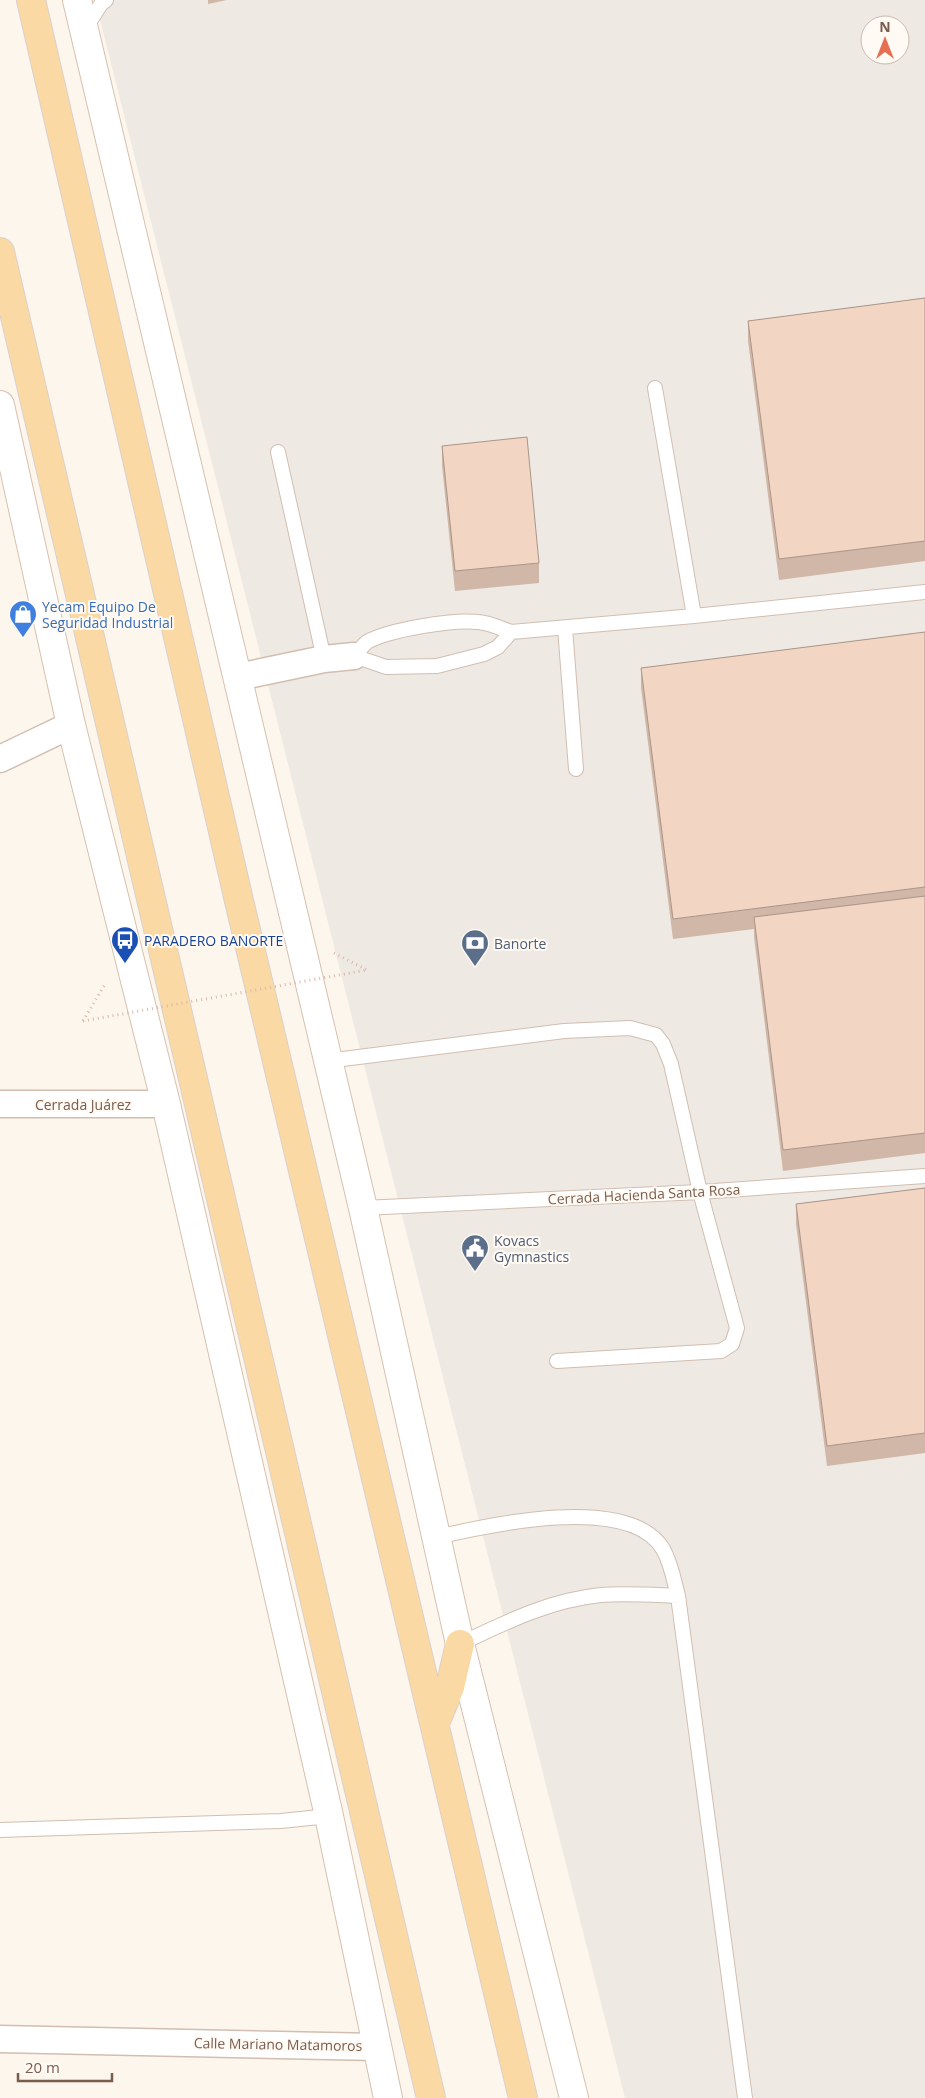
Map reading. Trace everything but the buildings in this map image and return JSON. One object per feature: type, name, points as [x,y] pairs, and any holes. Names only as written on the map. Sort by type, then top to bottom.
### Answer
[{"type":"main road","points":[[30,0],[244,924],[523,2098]]},
{"type":"main road","points":[[0,252],[430,2098]]},
{"type":"main road","points":[[435,1723],[450,1687],[460,1644]]},
{"type":"street","points":[[76,0],[363,1208],[460,1644],[574,2098]]},
{"type":"street","points":[[0,405],[71,725],[128,944],[166,1104],[329,1816],[388,2098]]},
{"type":"street","points":[[238,677],[324,659],[354,656]]},
{"type":"street","points":[[0,759],[71,725]]},
{"type":"street","name":"Cerrada Juárez","points":[[0,1104],[166,1104]]},
{"type":"street","name":"Calle Mariano Matamoros","points":[[0,2038],[376,2046]]},
{"type":"lane","points":[[84,30],[101,4],[106,0]]},
{"type":"lane","points":[[655,388],[694,616]]},
{"type":"lane","points":[[278,452],[324,659]]},
{"type":"lane","points":[[511,632],[498,647],[484,654],[436,666],[386,667],[354,656],[366,643],[383,635],[427,626],[476,622],[493,625],[511,632],[694,616],[925,592]]},
{"type":"lane","points":[[565,628],[576,769]]},
{"type":"lane","points":[[327,1061],[564,1031],[630,1028],[647,1031],[656,1036],[663,1044],[671,1064],[700,1192],[736,1328],[732,1344],[721,1351],[703,1353],[556,1361]]},
{"type":"lane","name":"Cerrada Hacienda Santa Rosa","points":[[363,1208],[700,1192],[925,1176]]},
{"type":"lane","points":[[437,1537],[492,1525],[580,1517],[614,1519],[632,1524],[648,1533],[662,1548],[671,1566],[678,1596],[745,2098]]},
{"type":"lane","points":[[460,1644],[512,1619],[546,1606],[576,1599],[603,1595],[678,1596]]},
{"type":"lane","points":[[0,1830],[281,1821],[329,1816]]},
{"type":"path","points":[[83,1021],[367,970]]},
{"type":"shaded area","points":[[95,0],[925,0],[925,2098],[625,2098]]},
{"type":"place","name":"Yecam Equipo De Seguridad Industrial","points":[[23,638]]},
{"type":"place","name":"PARADERO BANORTE","points":[[125,964]]},
{"type":"place","name":"Banorte","points":[[475,967]]},
{"type":"place","name":"Kovacs Gymnastics","points":[[475,1272]]}]
